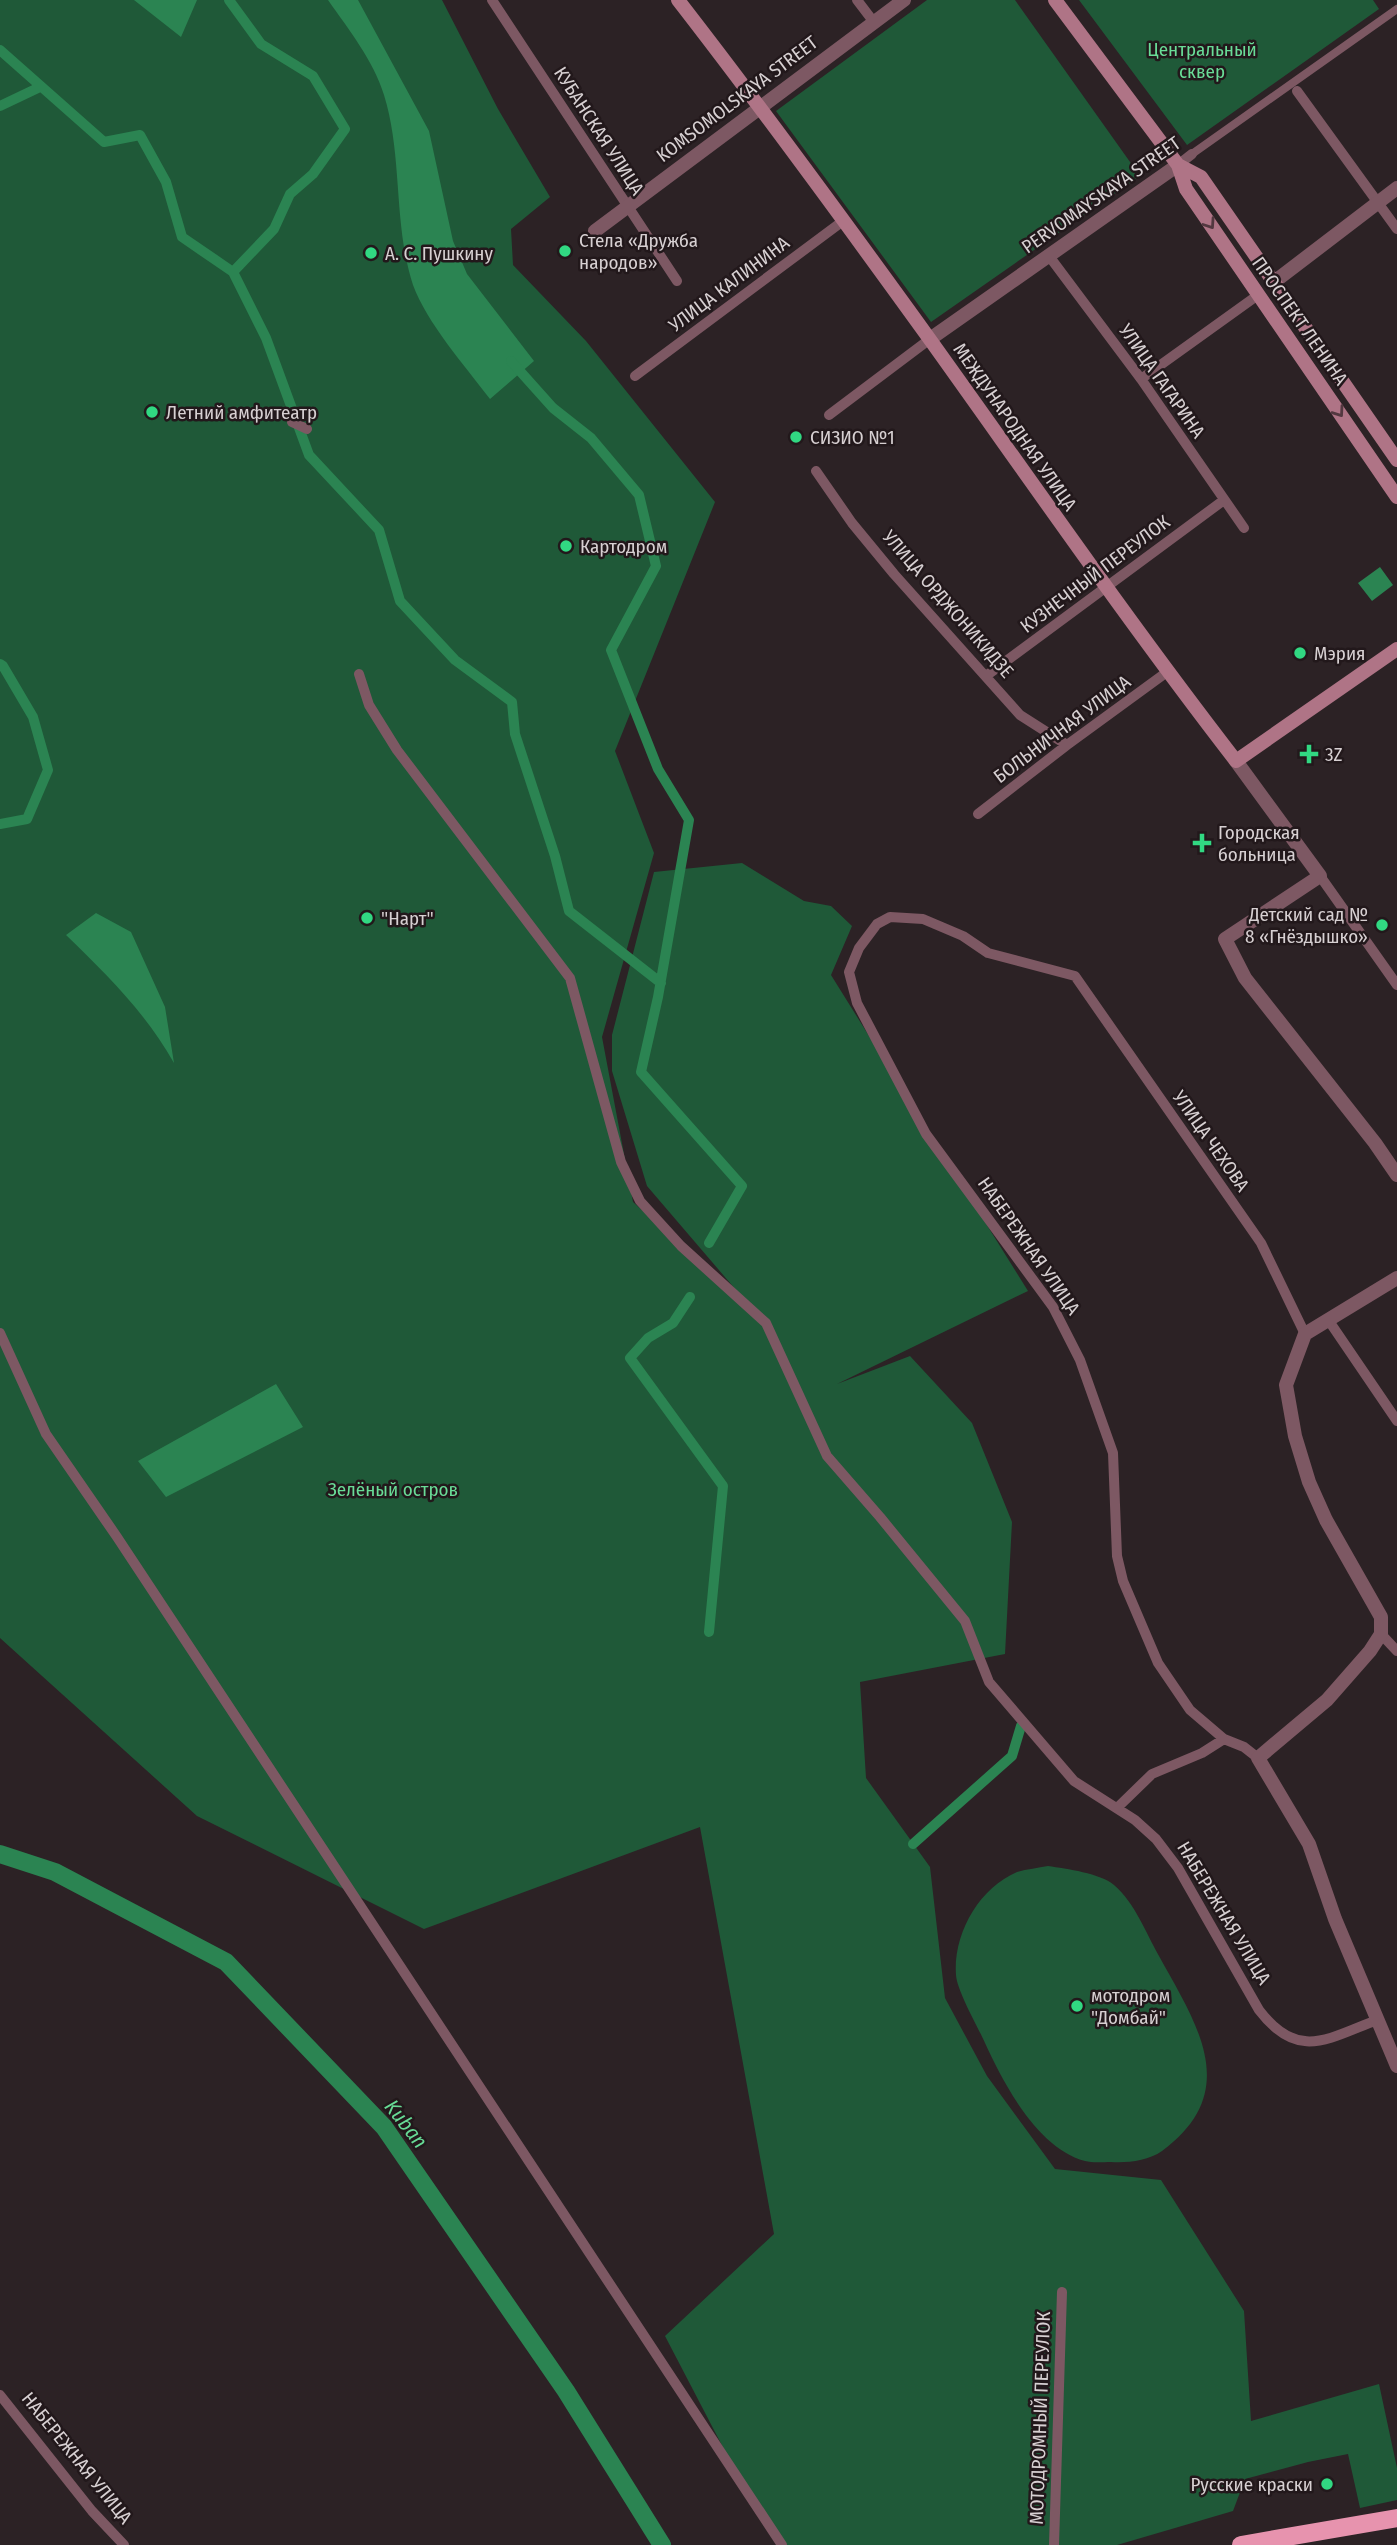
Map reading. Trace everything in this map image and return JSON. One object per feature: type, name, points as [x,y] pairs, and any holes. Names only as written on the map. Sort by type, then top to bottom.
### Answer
[{"type":"highway","points":[[1241,2545],[1397,2518]]},
{"type":"highway","points":[[1301,2545],[1397,2527]]},
{"type":"main road","name":"МЕЖДУНАРОДНАЯ УЛИЦА","points":[[678,0],[760,106],[1167,672],[1236,761]]},
{"type":"main road","name":"ПРОСПЕКТ ЛЕНИНА","points":[[1055,0],[1178,165],[1186,189],[1397,496]]},
{"type":"main road","name":"ПРОСПЕКТ ЛЕНИНА","points":[[1178,165],[1201,177],[1397,460]]},
{"type":"main road","points":[[1236,761],[1397,649]]},
{"type":"street","name":"КУБАНСКАЯ УЛИЦА","points":[[492,0],[677,281]]},
{"type":"street","points":[[857,0],[873,21]]},
{"type":"street","name":"KOMSOMOLSKAYA STREET","points":[[595,231],[904,0]]},
{"type":"street","name":"PERVOMAYSKAYA STREET","points":[[829,415],[930,339],[1397,9]]},
{"type":"street","points":[[1297,91],[1397,229]]},
{"type":"street","points":[[1274,282],[1397,188]]},
{"type":"street","name":"УЛИЦА КАЛИНИНА","points":[[635,376],[844,221]]},
{"type":"street","name":"УЛИЦА ГАГАРИНА","points":[[1049,256],[1141,379],[1244,528]]},
{"type":"street","points":[[1141,379],[1258,295]]},
{"type":"street","points":[[292,422],[307,429]]},
{"type":"street","name":"УЛИЦА ОРДЖОНИКИДЗЕ","points":[[816,471],[877,554],[1020,715],[1067,745]]},
{"type":"street","name":"КУЗНЕЧНЫЙ ПЕРЕУЛОК","points":[[986,676],[1224,500]]},
{"type":"street","name":"БОЛЬНИЧНАЯ УЛИЦА","points":[[978,814],[1167,672]]},
{"type":"street","name":"НАБЕРЕЖНАЯ УЛИЦА","points":[[359,674],[369,705],[397,750],[570,978],[621,1162],[640,1201],[681,1246],[766,1323],[827,1456],[965,1621],[989,1682],[1074,1781],[1135,1819],[1156,1839],[1178,1868],[1269,2024],[1287,2038],[1303,2043],[1321,2041],[1377,2020]]},
{"type":"street","name":"МЕЖДУНАРОДНАЯ УЛИЦА","points":[[1236,761],[1397,985]]},
{"type":"street","points":[[1320,876],[1225,939],[1245,978],[1375,1143],[1397,1175]]},
{"type":"street","name":"УЛИЦА ЧЕХОВА","points":[[849,972],[859,948],[877,924],[890,917],[923,919],[964,936],[988,953],[1074,976],[1261,1244],[1305,1334]]},
{"type":"street","name":"НАБЕРЕЖНАЯ УЛИЦА","points":[[849,972],[857,1003],[926,1134],[1053,1307],[1080,1360],[1113,1453],[1117,1556],[1122,1581],[1158,1664],[1190,1710],[1224,1740],[1244,1747],[1258,1758]]},
{"type":"street","points":[[1397,1278],[1305,1334],[1286,1385],[1295,1436],[1310,1482],[1326,1520],[1381,1617],[1381,1634],[1370,1651],[1327,1700],[1258,1758],[1309,1844],[1335,1919],[1377,2020],[1391,2040],[1397,2066]]},
{"type":"street","points":[[1329,1321],[1397,1421]]},
{"type":"street","points":[[0,1333],[46,1434],[132,1560],[782,2545]]},
{"type":"street","points":[[1381,1634],[1397,1651]]},
{"type":"street","points":[[1117,1808],[1152,1774],[1202,1753],[1224,1740]]},
{"type":"street","name":"МОТОДРОМНЫЙ ПЕРЕУЛОК","points":[[1054,2545],[1062,2291]]},
{"type":"street","name":"НАБЕРЕЖНАЯ УЛИЦА","points":[[0,2395],[92,2511],[124,2545]]},
{"type":"green space","name":"Зелёный остров","points":[[0,0],[442,0],[498,109],[550,197],[511,229],[513,265],[586,341],[715,502],[615,751],[654,853],[602,1037],[633,1202],[754,1311],[647,1186],[612,1071],[612,1035],[654,872],[742,863],[804,901],[831,906],[852,926],[831,975],[1028,1291],[837,1384],[910,1356],[972,1423],[1012,1522],[1005,1654],[860,1682],[866,1778],[930,1867],[945,1998],[987,2076],[1055,2169],[1161,2180],[1244,2311],[1251,2421],[1379,2384],[1397,2468],[1397,2500],[1360,2508],[1348,2454],[1245,2479],[1233,2511],[1117,2545],[787,2545],[764,2526],[665,2336],[774,2234],[700,1827],[424,1929],[197,1816],[0,1638]]},
{"type":"green space","points":[[927,0],[1015,0],[1140,176],[931,322],[776,111]]},
{"type":"green space","name":"Центральный сквер","points":[[1079,0],[1373,0],[1379,9],[1187,145]]},
{"type":"green space","name":"мотодром \"Домбай\"","points":[[1048,1866],[1100,1877],[1121,1892],[1140,1919],[1198,2032],[1205,2057],[1207,2081],[1201,2105],[1187,2128],[1162,2151],[1150,2157],[1137,2161],[1088,2162],[1068,2154],[1052,2143],[1037,2129],[1012,2095],[957,1982],[956,1959],[959,1944],[971,1914],[980,1901],[1003,1879],[1017,1872]]},
{"type":"shaded area","points":[[134,0],[197,0],[181,37]]},
{"type":"shaded area","points":[[328,0],[358,0],[429,131],[453,241],[467,274],[534,361],[490,399],[437,329],[413,285],[403,238],[394,142],[384,95],[367,57]]},
{"type":"shaded area","points":[[1380,567],[1393,585],[1372,601],[1358,583]]},
{"type":"shaded area","points":[[96,913],[131,932],[165,1007],[174,1063],[138,1011],[66,935]]},
{"type":"shaded area","points":[[276,1384],[303,1427],[166,1497],[138,1461]]},
{"type":"waterway","points":[[229,0],[261,44],[313,76],[345,129],[313,174],[290,194],[274,229],[233,272]]},
{"type":"waterway","points":[[0,50],[104,142],[140,135],[166,182],[182,237],[233,272],[266,338],[309,455],[379,530],[400,601],[455,660],[512,702],[515,734],[555,856],[569,911],[661,983]]},
{"type":"waterway","points":[[0,106],[40,87]]},
{"type":"waterway","points":[[511,361],[553,408],[591,438],[639,495],[656,566],[611,650],[658,769],[689,820],[658,997],[641,1072],[742,1186],[709,1243]]},
{"type":"waterway","points":[[0,664],[33,717],[48,770],[27,819],[0,824]]},
{"type":"waterway","points":[[690,1297],[673,1323],[648,1338],[630,1358],[723,1486],[709,1632]]},
{"type":"waterway","points":[[913,1844],[1012,1756],[1021,1726]]},
{"type":"waterway","name":"Kuban","points":[[0,1854],[55,1872],[226,1962],[384,2127],[566,2391],[662,2545]]},
{"type":"place","name":"Стела «Дружба народов»","points":[[565,251]]},
{"type":"place","name":"А. С. Пушкину","points":[[371,253]]},
{"type":"place","name":"Летний амфитеатр","points":[[152,412]]},
{"type":"place","name":"СИЗИО №1","points":[[796,437]]},
{"type":"place","name":"Картодром","points":[[566,546]]},
{"type":"place","name":"Мэрия","points":[[1300,653]]},
{"type":"place","name":"3Z","points":[[1309,754]]},
{"type":"place","name":"Городская больница","points":[[1202,843]]},
{"type":"place","name":"\"Нарт\"","points":[[367,918]]},
{"type":"place","name":"Детский сад № 8 «Гнёздышко»","points":[[1382,925]]},
{"type":"place","name":"мотодром \"Домбай\"","points":[[1077,2006]]},
{"type":"place","name":"Русские краски","points":[[1327,2484]]}]
